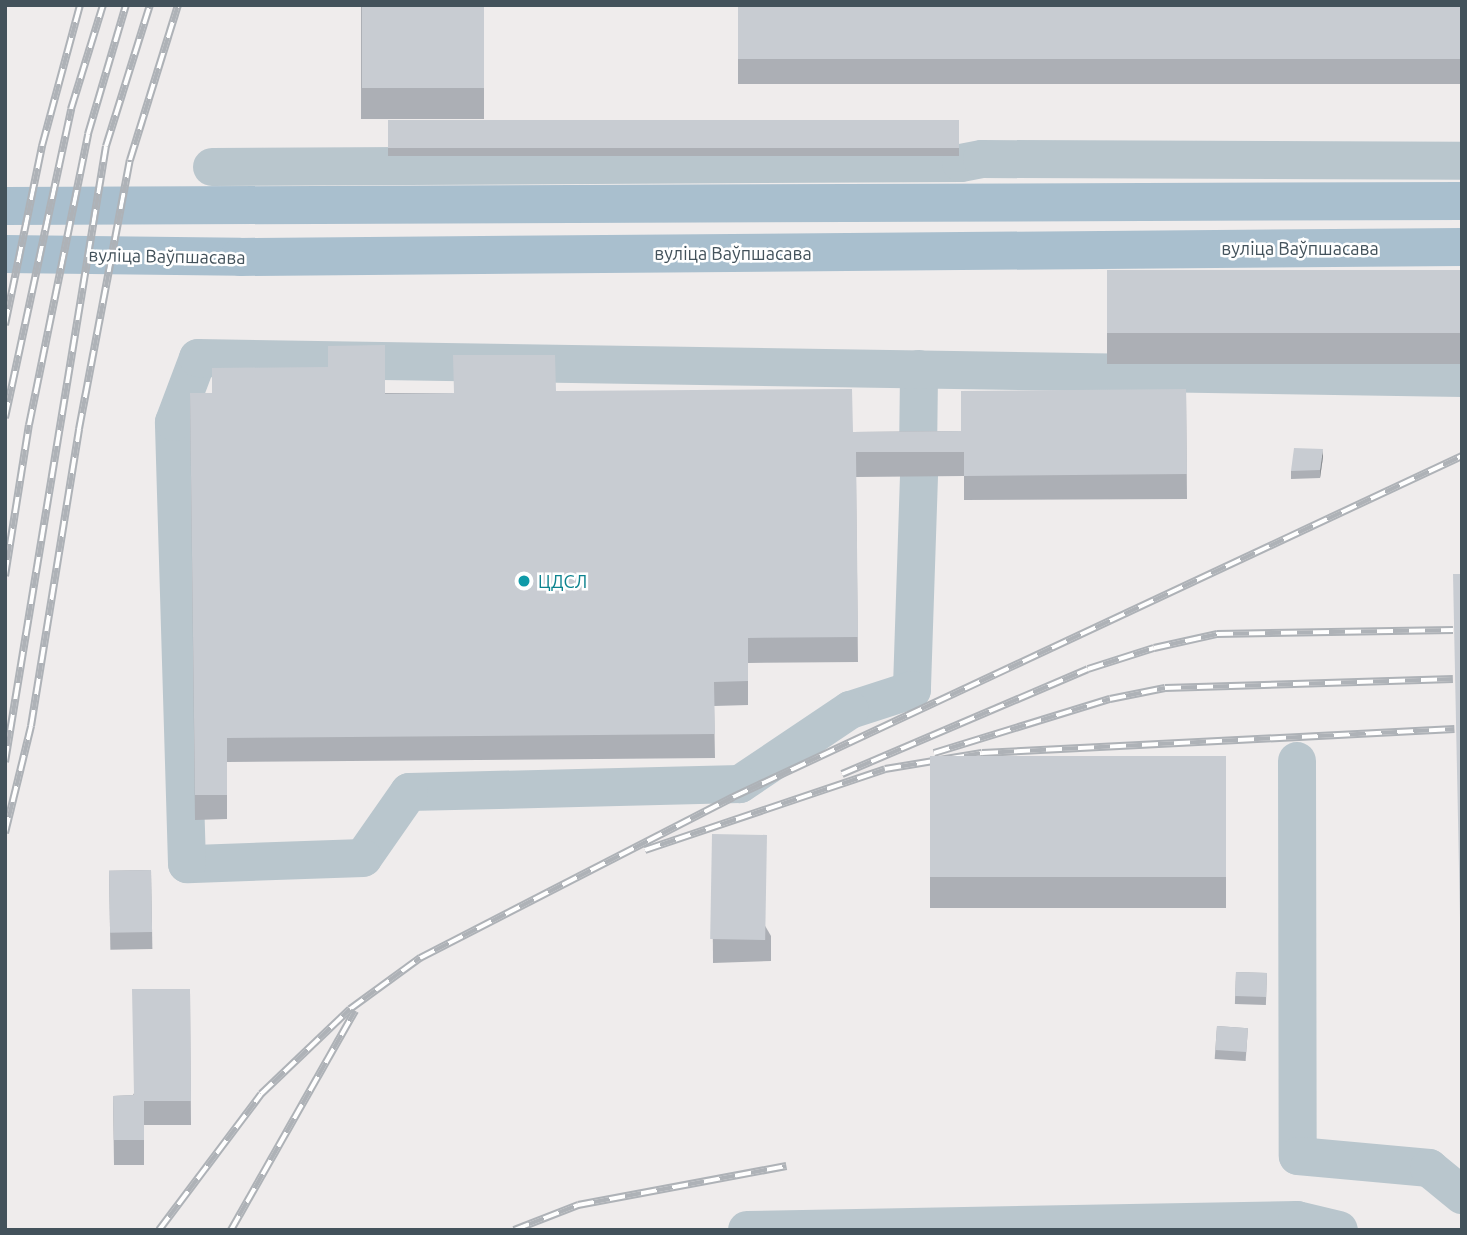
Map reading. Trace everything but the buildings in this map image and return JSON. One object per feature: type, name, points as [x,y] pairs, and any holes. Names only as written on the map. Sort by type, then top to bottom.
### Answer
[{"type":"main road","points":[[5,206],[240,208],[1462,201]]},
{"type":"main road","name":"вуліца Ваўпшасава","points":[[5,254],[240,257],[1462,247]]},
{"type":"lane","points":[[212,167],[961,163],[982,159],[1462,161]]},
{"type":"lane","points":[[919,369],[919,466],[912,690],[850,710],[740,784],[409,792],[363,858],[187,864],[174,422],[198,358],[919,369],[1462,378]]},
{"type":"lane","points":[[1297,761],[1298,1156],[1429,1168],[1462,1195]]},
{"type":"lane","points":[[747,1230],[1297,1220],[1339,1230]]},
{"type":"railway","points":[[5,325],[42,146],[80,5]]},
{"type":"railway","points":[[5,418],[71,109],[103,5]]},
{"type":"railway","points":[[5,576],[29,425],[88,134],[126,5]]},
{"type":"railway","points":[[5,762],[106,146],[150,5]]},
{"type":"railway","points":[[5,833],[31,726],[79,429],[130,160],[178,5]]},
{"type":"railway","points":[[159,1230],[261,1094],[350,1009],[420,958],[733,797],[1462,456]]},
{"type":"railway","points":[[842,774],[1088,669],[1154,648],[1217,634],[1453,630]]},
{"type":"railway","points":[[934,753],[1110,699],[1165,688],[1453,679]]},
{"type":"railway","points":[[645,850],[885,769],[982,753],[1454,729]]},
{"type":"railway","points":[[231,1230],[355,1011]]},
{"type":"railway","points":[[514,1230],[578,1205],[786,1166]]},
{"type":"place","name":"ЦДСЛ","points":[[524,581]]}]
